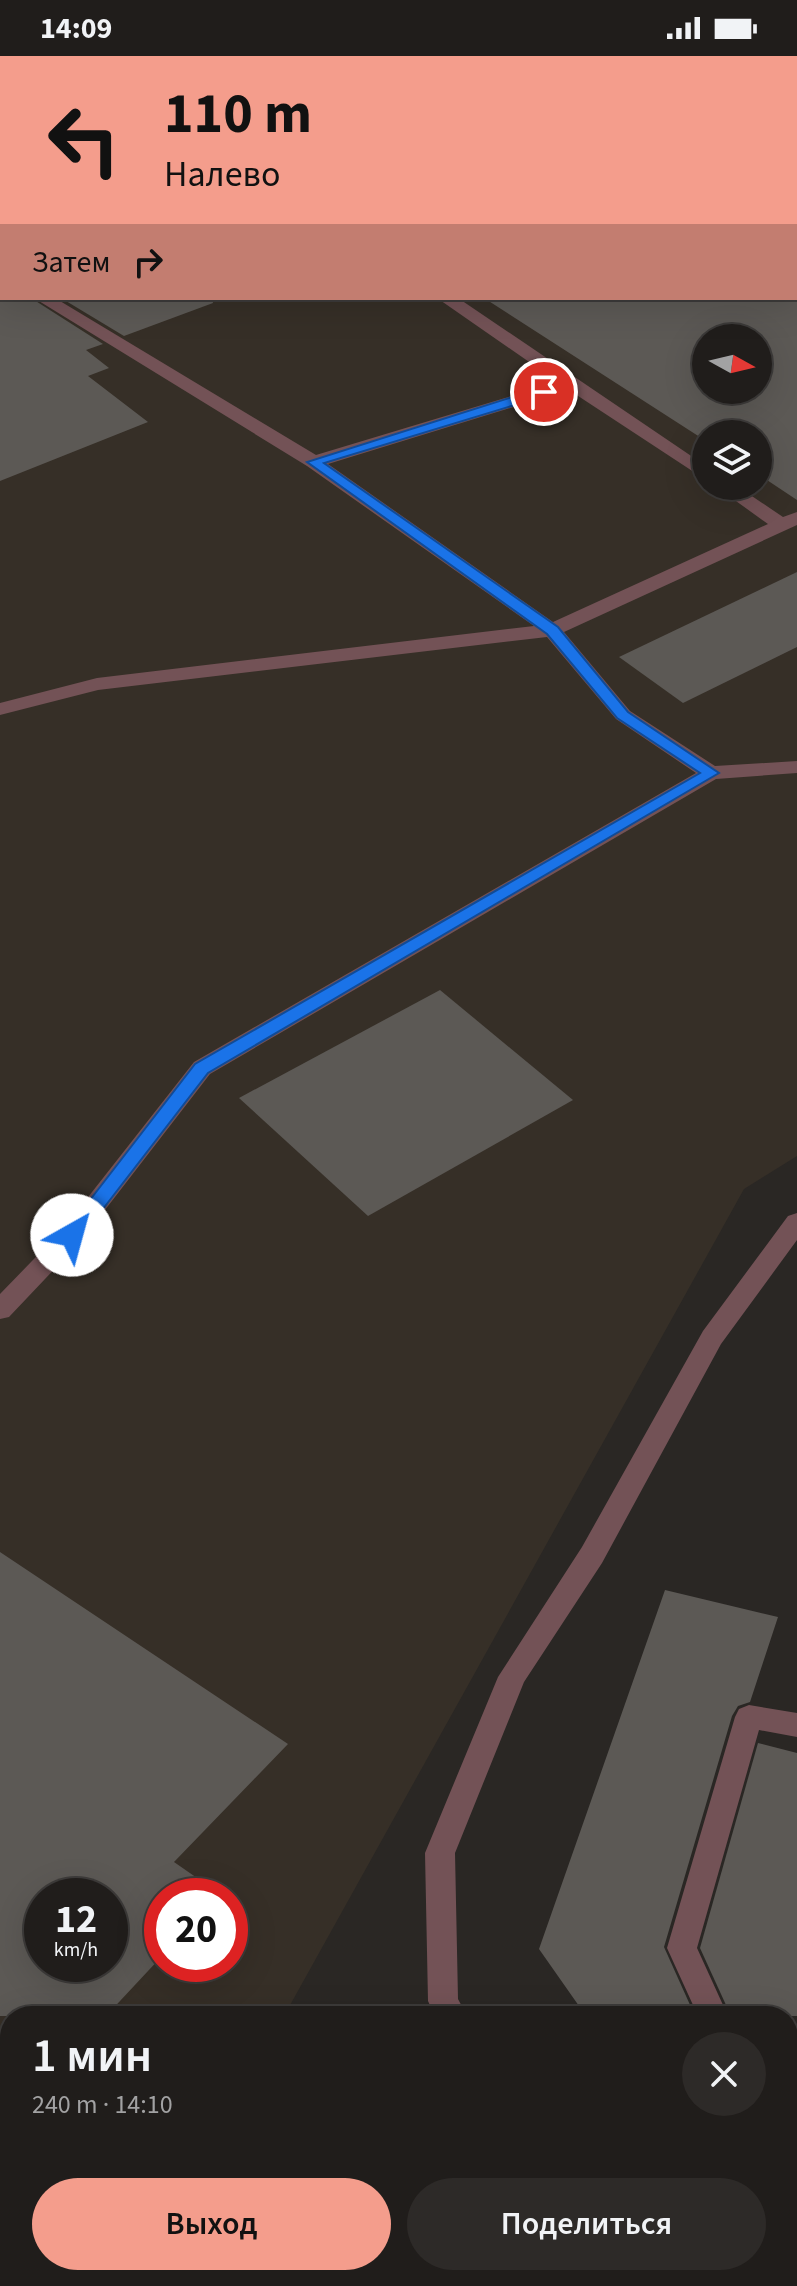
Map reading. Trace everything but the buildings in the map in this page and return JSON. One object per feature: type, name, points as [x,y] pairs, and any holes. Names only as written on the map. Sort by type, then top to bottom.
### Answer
[{"type":"street","points":[[46,300],[314,462],[552,630],[623,715],[711,773]]},
{"type":"street","points":[[449,300],[692,464]]},
{"type":"street","points":[[314,462],[572,383]]},
{"type":"street","points":[[749,500],[789,522]]},
{"type":"street","points":[[0,709],[97,684],[552,630],[789,522]]},
{"type":"street","points":[[0,1310],[72,1235],[202,1068],[711,773],[797,767]]},
{"type":"street","points":[[446,2006],[443,2001],[440,1853],[512,1677],[592,1555],[712,1338],[797,1222]]},
{"type":"street","points":[[708,2006],[682,1948],[749,1717],[797,1725]]},
{"type":"shaded area","points":[[0,300],[797,300],[797,1156],[744,1189],[290,2006],[0,2006]]},
{"type":"route","points":[[72,1235],[202,1068],[711,773],[623,715],[552,630],[314,462],[544,392]]}]
